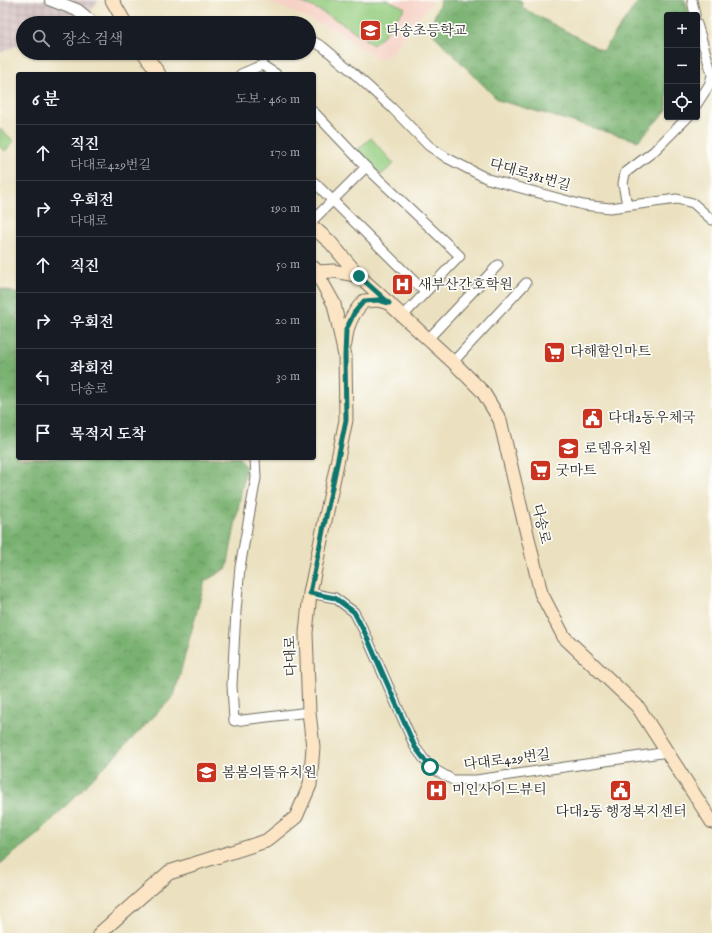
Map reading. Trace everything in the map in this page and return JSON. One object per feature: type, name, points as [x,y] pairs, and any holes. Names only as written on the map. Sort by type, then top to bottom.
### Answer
[{"type":"main road","points":[[112,0],[121,16]]},
{"type":"main road","points":[[152,60],[158,72]]},
{"type":"main road","points":[[316,230],[330,242],[359,276]]},
{"type":"main road","name":"다송로","points":[[316,270],[334,270],[359,276],[453,362],[483,392],[500,420],[541,593],[564,637],[638,707],[712,822]]},
{"type":"main road","name":"다대로","points":[[100,933],[169,872],[266,841],[296,817],[310,785],[313,747],[309,712],[306,633],[310,593],[346,420],[345,356],[334,304],[316,272]]},
{"type":"main road","points":[[345,356],[346,330],[354,313],[364,301],[378,300],[389,303]]},
{"type":"street","points":[[51,0],[77,10],[84,16]]},
{"type":"street","points":[[692,0],[694,12]]},
{"type":"street","points":[[700,34],[712,75],[709,85],[700,99]]},
{"type":"street","name":"다대로381번길","points":[[316,43],[348,68],[392,108],[429,146],[447,158],[488,179],[583,205],[610,208],[677,199],[693,203],[712,220]]},
{"type":"street","points":[[246,72],[262,65],[273,72]]},
{"type":"street","points":[[316,114],[366,167],[460,256],[403,316]]},
{"type":"street","points":[[627,206],[623,184],[625,173],[654,151],[685,120]]},
{"type":"street","points":[[316,217],[366,167]]},
{"type":"street","points":[[316,184],[425,292]]},
{"type":"street","points":[[428,339],[498,265]]},
{"type":"street","points":[[453,362],[526,284]]},
{"type":"street","points":[[255,460],[256,478],[240,567],[236,611],[232,685],[234,721],[309,712]]},
{"type":"street","name":"다대로429번길","points":[[310,593],[335,598],[354,612],[365,633],[415,747],[430,767],[453,780],[476,780],[668,752]]},
{"type":"shaded area","points":[[0,0],[99,0],[89,13],[82,16],[16,16],[16,46],[0,53]]},
{"type":"shaded area","name":"다송초등학교","points":[[263,0],[433,0],[428,8],[413,22],[393,53],[379,60],[339,33],[316,23],[316,16],[302,16]]},
{"type":"green space","points":[[296,0],[388,0],[405,8],[383,36],[373,45],[347,26],[315,8]]},
{"type":"green space","points":[[441,0],[521,0],[523,8],[603,51],[639,0],[685,0],[688,12],[664,12],[664,113],[638,141],[498,100],[429,30]]},
{"type":"green space","points":[[0,129],[14,141],[5,151],[0,147]]},
{"type":"green space","points":[[371,138],[394,164],[381,175],[358,149]]},
{"type":"green space","points":[[0,288],[16,293],[16,460],[241,460],[246,467],[227,568],[205,581],[174,696],[38,834],[0,864]]},
{"type":"place","name":"다송초등학교","points":[[371,31]]},
{"type":"place","name":"새부산간호학원","points":[[403,285]]},
{"type":"place","name":"다해할인마트","points":[[554,352]]},
{"type":"place","name":"다대2동우체국","points":[[593,418]]},
{"type":"place","name":"로뎀유치원","points":[[569,449]]},
{"type":"place","name":"굿마트","points":[[540,471]]},
{"type":"place","name":"봄봄의뜰유치원","points":[[207,773]]},
{"type":"place","name":"미인사이드뷰티","points":[[437,790]]},
{"type":"place","name":"다대2동 행정복지센터","points":[[621,790]]},
{"type":"route","points":[[359,276],[389,303],[378,300],[364,301],[354,313],[346,330],[346,420],[310,593],[335,598],[354,612],[365,633],[415,747],[430,767]]}]
